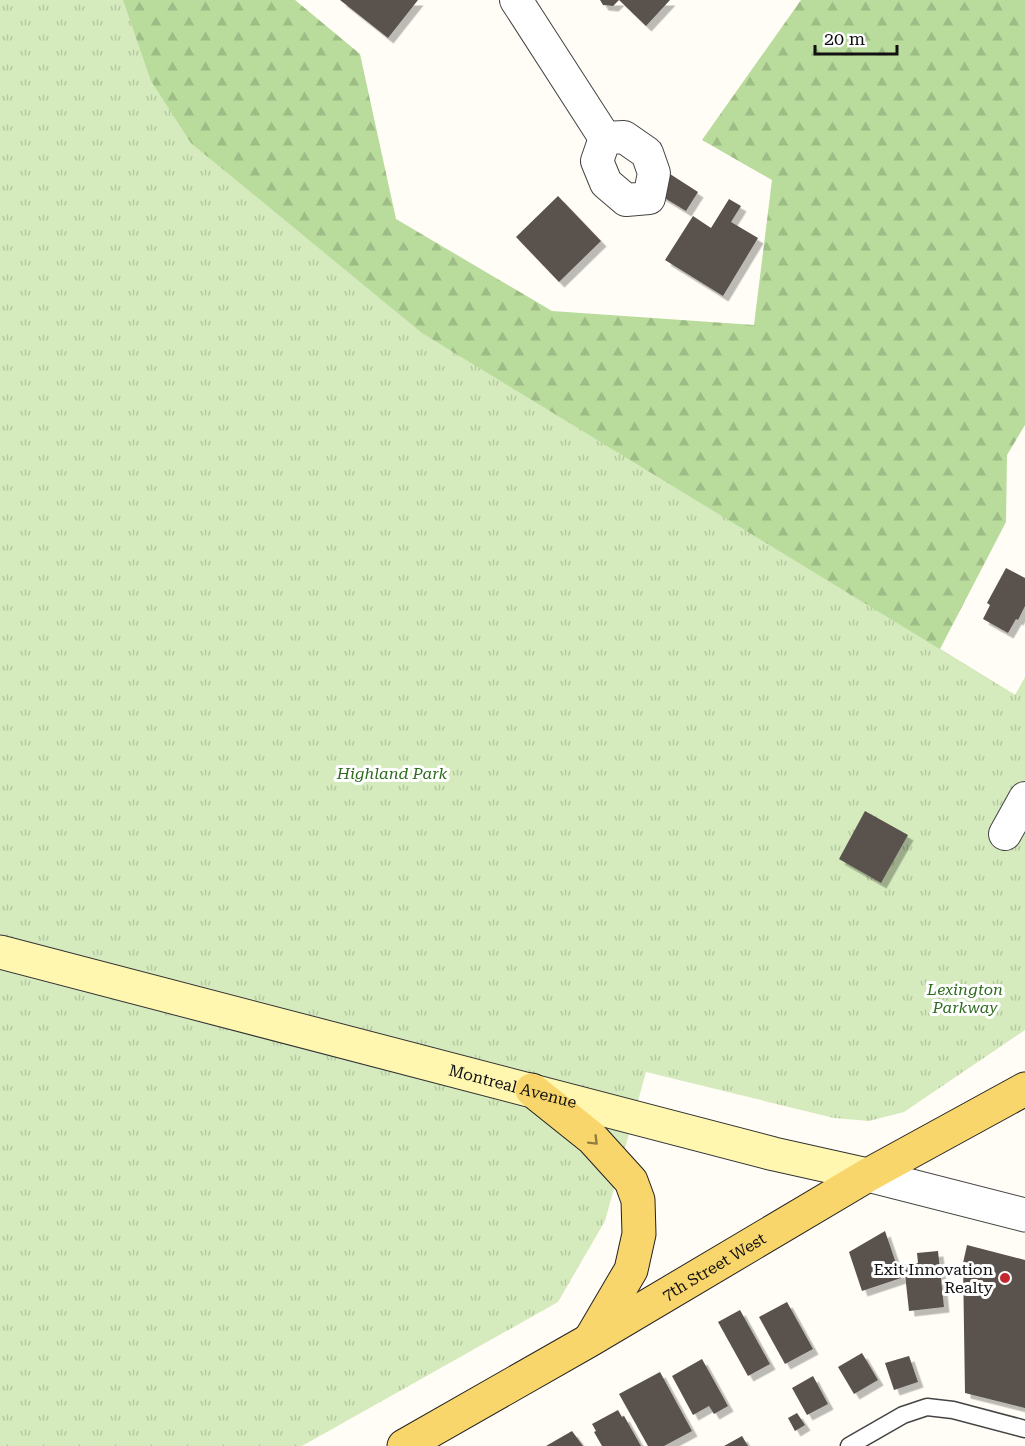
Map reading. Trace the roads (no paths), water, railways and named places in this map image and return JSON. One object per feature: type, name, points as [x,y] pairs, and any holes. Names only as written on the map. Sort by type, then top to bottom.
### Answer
[{"type":"main road","name":"Montreal Avenue","points":[[0,952],[774,1154],[868,1175]]},
{"type":"main road","name":"7th Street West","points":[[405,1446],[590,1340],[868,1175],[1025,1089]]},
{"type":"main road","points":[[532,1090],[592,1138],[631,1181],[638,1200],[639,1234],[631,1270],[590,1340]]},
{"type":"street","points":[[516,0],[605,138]]},
{"type":"street","points":[[1005,834],[1025,798]]},
{"type":"street","name":"Montreal Avenue","points":[[868,1175],[1025,1215]]},
{"type":"lane","points":[[849,1446],[903,1415],[927,1407],[953,1410],[1025,1429]]},
{"type":"place","name":"Exit Innovation Realty","points":[[1005,1278]]},
{"type":"park label","name":"Highland Park","points":[[392,773]]},
{"type":"park label","name":"Lexington Parkway","points":[[965,998]]}]
